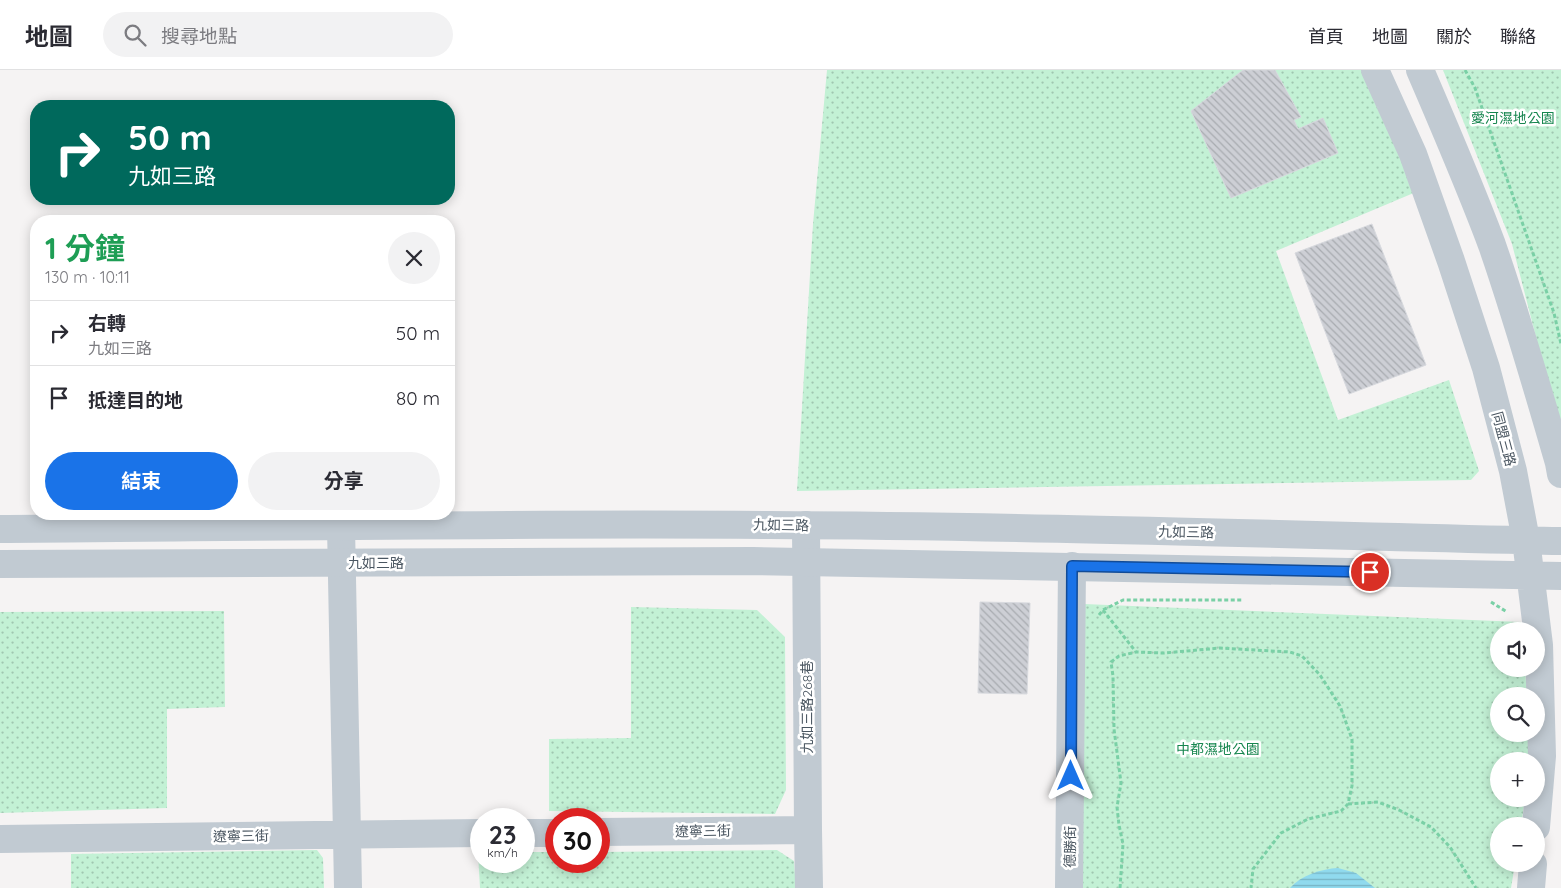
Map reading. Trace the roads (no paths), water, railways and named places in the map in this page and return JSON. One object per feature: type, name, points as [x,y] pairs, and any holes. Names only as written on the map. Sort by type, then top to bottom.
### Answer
[{"type":"street","name":"同盟三路","points":[[1375,70],[1413,154],[1458,282],[1486,368],[1513,471],[1526,540],[1538,645],[1542,756],[1537,817]]},
{"type":"street","points":[[1420,70],[1451,141],[1500,269],[1529,359],[1561,474]]},
{"type":"street","points":[[1458,282],[1500,269]]},
{"type":"street","name":"九如三路","points":[[0,529],[806,525],[1072,529],[1561,541]]},
{"type":"street","name":"九如三路268巷","points":[[806,525],[809,888]]},
{"type":"street","points":[[341,526],[348,888]]},
{"type":"street","name":"九如三路","points":[[0,564],[752,561],[1561,576]]},
{"type":"street","name":"德勝街","points":[[1069,888],[1072,566]]},
{"type":"street","name":"遼寧三街","points":[[610,832],[808,830]]},
{"type":"street","name":"遼寧三街","points":[[0,839],[470,833]]},
{"type":"street","points":[[1531,888],[1532,872]]},
{"type":"water","points":[[1338,868],[1356,873],[1375,888],[1290,888],[1295,883],[1312,874]]},
{"type":"park label","name":"愛河濕地公園","points":[[1513,118]]},
{"type":"park label","name":"中都濕地公園","points":[[1218,749]]}]
